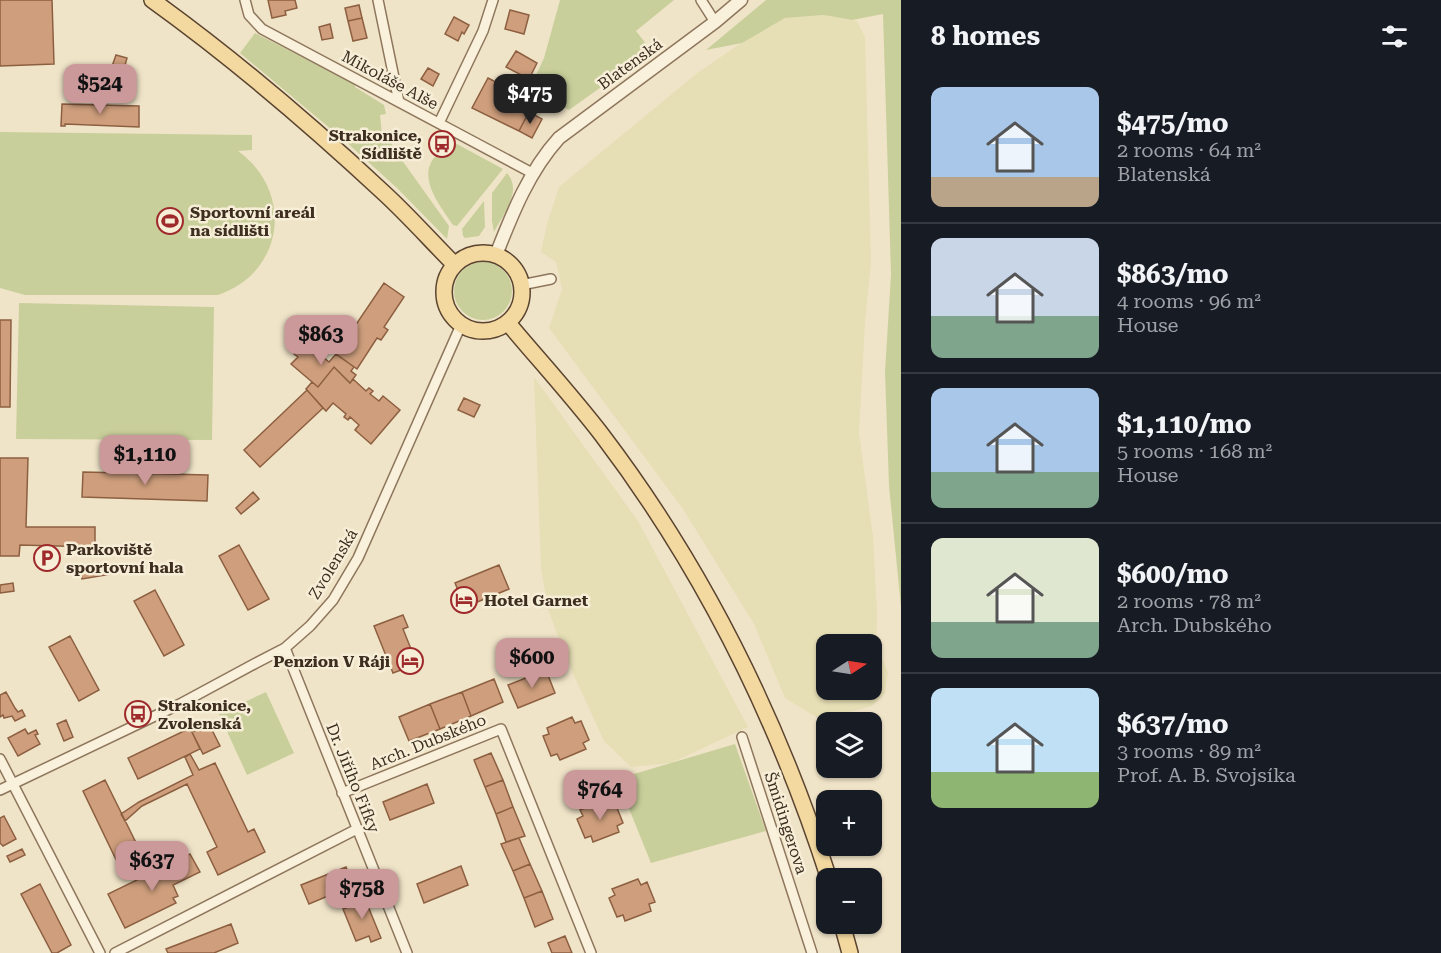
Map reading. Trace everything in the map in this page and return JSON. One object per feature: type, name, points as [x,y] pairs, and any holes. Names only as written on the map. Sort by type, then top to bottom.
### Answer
[{"type":"main road","points":[[152,0],[239,66],[308,124],[386,195],[455,265]]},
{"type":"main road","points":[[474,254],[496,255],[513,267],[522,285],[520,306],[508,323],[497,329],[485,332],[472,330],[461,325],[447,308],[444,296],[448,274],[464,258],[474,254]]},
{"type":"main road","points":[[508,323],[602,435],[660,519],[687,563],[718,617],[760,700],[800,795],[825,868]]},
{"type":"main road","points":[[845,934],[850,953]]},
{"type":"street","name":"Mikoláše Alše","points":[[245,0],[249,15],[262,29],[534,174]]},
{"type":"street","points":[[378,0],[399,102]]},
{"type":"street","points":[[439,123],[483,31],[493,0]]},
{"type":"street","points":[[701,0],[715,22]]},
{"type":"street","name":"Blatenská","points":[[496,255],[520,199],[546,152],[572,126],[715,22],[741,0]]},
{"type":"street","points":[[522,285],[551,279]]},
{"type":"street","name":"Zvolenská","points":[[0,790],[170,708],[285,648],[310,626],[333,600],[358,558],[461,325]]},
{"type":"street","name":"Dr. Jiřího Fifky","points":[[285,648],[407,953]]},
{"type":"street","name":"Arch. Dubského","points":[[342,793],[501,729],[591,953]]},
{"type":"street","name":"Šmidingerova","points":[[742,737],[813,953]]},
{"type":"street","points":[[0,759],[100,953]]},
{"type":"street","points":[[115,953],[357,829]]},
{"type":"shaded area","points":[[824,15],[857,21],[865,37],[871,262],[859,433],[873,537],[876,634],[816,634],[816,700],[878,700],[872,706],[850,712],[816,712],[816,717],[785,698],[754,624],[683,509],[549,328],[562,289],[556,262],[541,252],[559,187],[696,74],[747,39],[785,18]]},
{"type":"shaded area","points":[[534,377],[638,521],[748,727],[671,763],[631,767],[604,741],[566,658],[548,609],[541,568]]},
{"type":"shaded area","points":[[882,658],[888,672],[885,693],[882,696]]},
{"type":"green space","points":[[560,0],[674,0],[636,31],[647,45],[646,55],[569,110],[529,90],[544,58]]},
{"type":"green space","points":[[766,0],[901,0],[901,607],[889,486],[885,372],[891,274],[883,14],[852,20],[824,15],[785,18],[742,43],[706,50]]},
{"type":"green space","points":[[255,33],[355,84],[355,87],[384,105],[386,114],[380,115],[382,136],[388,135],[394,149],[449,226],[447,239],[397,188],[344,140],[240,53]]},
{"type":"green space","points":[[0,132],[252,135],[252,150],[238,151],[256,168],[268,187],[274,208],[274,229],[269,250],[257,268],[240,284],[218,295],[25,295],[0,288]]},
{"type":"green space","points":[[457,144],[503,169],[457,226],[453,225],[433,194],[428,176],[433,159]]},
{"type":"green space","points":[[507,173],[513,187],[512,195],[494,232],[492,193]]},
{"type":"green space","points":[[484,201],[485,227],[479,236],[465,238],[462,229]]},
{"type":"green space","points":[[477,262],[489,262],[504,270],[512,285],[512,297],[504,312],[489,320],[477,320],[462,312],[454,297],[454,285],[462,270]]},
{"type":"green space","points":[[19,303],[214,307],[212,440],[16,439]]},
{"type":"green space","points":[[266,692],[294,753],[247,775],[219,714]]},
{"type":"green space","points":[[735,744],[766,831],[651,863],[617,779]]},
{"type":"building","points":[[0,0],[52,0],[54,64],[0,66]]},
{"type":"building","points":[[268,0],[295,0],[297,8],[285,11],[286,15],[272,18]]},
{"type":"building","points":[[359,5],[362,18],[348,21],[345,8]]},
{"type":"building","points":[[510,10],[529,15],[524,34],[505,29]]},
{"type":"building","points":[[454,17],[469,25],[464,34],[462,32],[458,41],[445,34]]},
{"type":"building","points":[[362,18],[367,38],[353,41],[348,21]]},
{"type":"building","points":[[330,24],[333,38],[322,40],[319,27]]},
{"type":"building","points":[[516,51],[537,63],[529,79],[506,67]]},
{"type":"building","points":[[116,55],[127,58],[122,76],[110,72]]},
{"type":"building","points":[[428,68],[439,74],[433,86],[421,79]]},
{"type":"building","points":[[488,78],[534,102],[519,131],[472,108]]},
{"type":"building","points":[[62,104],[139,106],[139,127],[65,124],[61,126]]},
{"type":"building","points":[[529,112],[542,119],[532,138],[519,131]]},
{"type":"building","points":[[384,283],[404,297],[384,327],[388,330],[381,340],[377,338],[357,369],[336,354]]},
{"type":"building","points":[[0,320],[11,320],[10,407],[0,407]]},
{"type":"building","points":[[308,344],[329,362],[336,354],[354,367],[351,371],[356,375],[350,383],[334,367],[318,387],[291,364],[298,357],[294,354],[298,349],[302,352]]},
{"type":"building","points":[[334,367],[350,383],[353,379],[366,391],[369,388],[373,391],[370,394],[379,401],[383,396],[400,410],[371,444],[355,430],[359,425],[350,417],[348,420],[344,417],[346,414],[333,403],[326,411],[306,389],[312,382],[318,387]]},
{"type":"building","points":[[307,390],[323,408],[260,467],[244,450]]},
{"type":"building","points":[[464,398],[480,405],[474,417],[458,410]]},
{"type":"building","points":[[0,458],[28,458],[26,527],[95,527],[95,547],[20,545],[19,556],[0,556]]},
{"type":"building","points":[[83,472],[208,475],[207,501],[82,497]]},
{"type":"building","points":[[253,492],[259,499],[241,514],[236,508]]},
{"type":"building","points":[[239,545],[269,599],[248,610],[219,556]]},
{"type":"building","points":[[499,565],[509,589],[465,607],[455,583]]},
{"type":"building","points":[[110,566],[112,574],[82,579],[80,571]]},
{"type":"building","points":[[13,583],[14,591],[0,593],[0,585]]},
{"type":"building","points":[[155,590],[184,645],[164,656],[134,601]]},
{"type":"building","points":[[403,615],[408,627],[403,629],[417,664],[393,673],[374,626]]},
{"type":"building","points":[[70,636],[99,690],[79,701],[49,647]]},
{"type":"building","points":[[546,670],[555,693],[518,708],[508,685]]},
{"type":"building","points":[[494,679],[503,702],[471,716],[462,692]]},
{"type":"building","points":[[6,692],[18,712],[22,710],[25,716],[15,721],[12,716],[0,717],[0,695]]},
{"type":"building","points":[[462,692],[471,716],[440,729],[430,704]]},
{"type":"building","points":[[430,704],[440,729],[409,741],[399,717]]},
{"type":"building","points":[[572,717],[575,723],[581,721],[589,740],[583,743],[586,749],[560,760],[557,754],[551,756],[543,736],[549,734],[547,728]]},
{"type":"building","points":[[66,720],[73,737],[64,741],[57,724]]},
{"type":"building","points":[[209,724],[220,746],[203,754],[192,732]]},
{"type":"building","points":[[190,728],[200,749],[138,779],[128,758]]},
{"type":"building","points":[[25,729],[28,734],[36,730],[38,734],[35,735],[40,744],[18,756],[8,738]]},
{"type":"building","points":[[491,753],[503,780],[485,787],[474,760]]},
{"type":"building","points":[[190,754],[199,770],[215,763],[248,832],[254,829],[265,852],[218,875],[207,852],[217,847],[187,784],[142,806],[125,821],[121,814],[139,802],[193,775],[185,757]]},
{"type":"building","points":[[105,780],[144,859],[121,870],[83,791]]},
{"type":"building","points":[[503,780],[513,807],[496,814],[485,787]]},
{"type":"building","points":[[427,784],[434,803],[390,820],[383,802]]},
{"type":"building","points":[[606,800],[609,806],[615,803],[623,823],[617,826],[619,832],[593,842],[591,836],[585,838],[577,819],[583,816],[580,810]]},
{"type":"building","points":[[513,807],[525,836],[506,842],[496,814]]},
{"type":"building","points":[[4,816],[16,839],[3,846],[0,843],[0,818]]},
{"type":"building","points":[[519,838],[530,864],[513,871],[501,844]]},
{"type":"building","points":[[22,849],[25,855],[10,862],[7,856]]},
{"type":"building","points":[[190,854],[200,872],[173,885],[178,896],[173,898],[176,903],[125,928],[108,894]]},
{"type":"building","points":[[530,864],[542,891],[524,898],[513,871]]},
{"type":"building","points":[[461,866],[468,885],[424,903],[417,884]]},
{"type":"building","points":[[346,867],[354,885],[309,904],[301,885]]},
{"type":"building","points":[[638,879],[641,885],[647,882],[655,902],[649,904],[651,911],[625,921],[623,915],[617,917],[609,898],[615,895],[612,889]]},
{"type":"building","points":[[40,884],[71,945],[57,953],[52,953],[21,894]]},
{"type":"building","points":[[542,891],[553,919],[535,927],[524,898]]},
{"type":"building","points":[[363,894],[381,938],[371,942],[369,936],[356,941],[343,909],[354,905],[352,898]]},
{"type":"building","points":[[231,924],[238,943],[214,953],[168,953],[166,949]]},
{"type":"building","points":[[565,936],[572,953],[552,953],[548,943]]},
{"type":"place","name":"Strakonice, Sídliště","points":[[442,144]]},
{"type":"place","name":"Sportovní areál na sídlišti","points":[[170,221]]},
{"type":"place","name":"Parkoviště sportovní hala","points":[[47,558]]},
{"type":"place","name":"Hotel Garnet","points":[[464,600]]},
{"type":"place","name":"Penzion V Ráji","points":[[410,661]]},
{"type":"place","name":"Strakonice, Zvolenská","points":[[138,714]]}]
